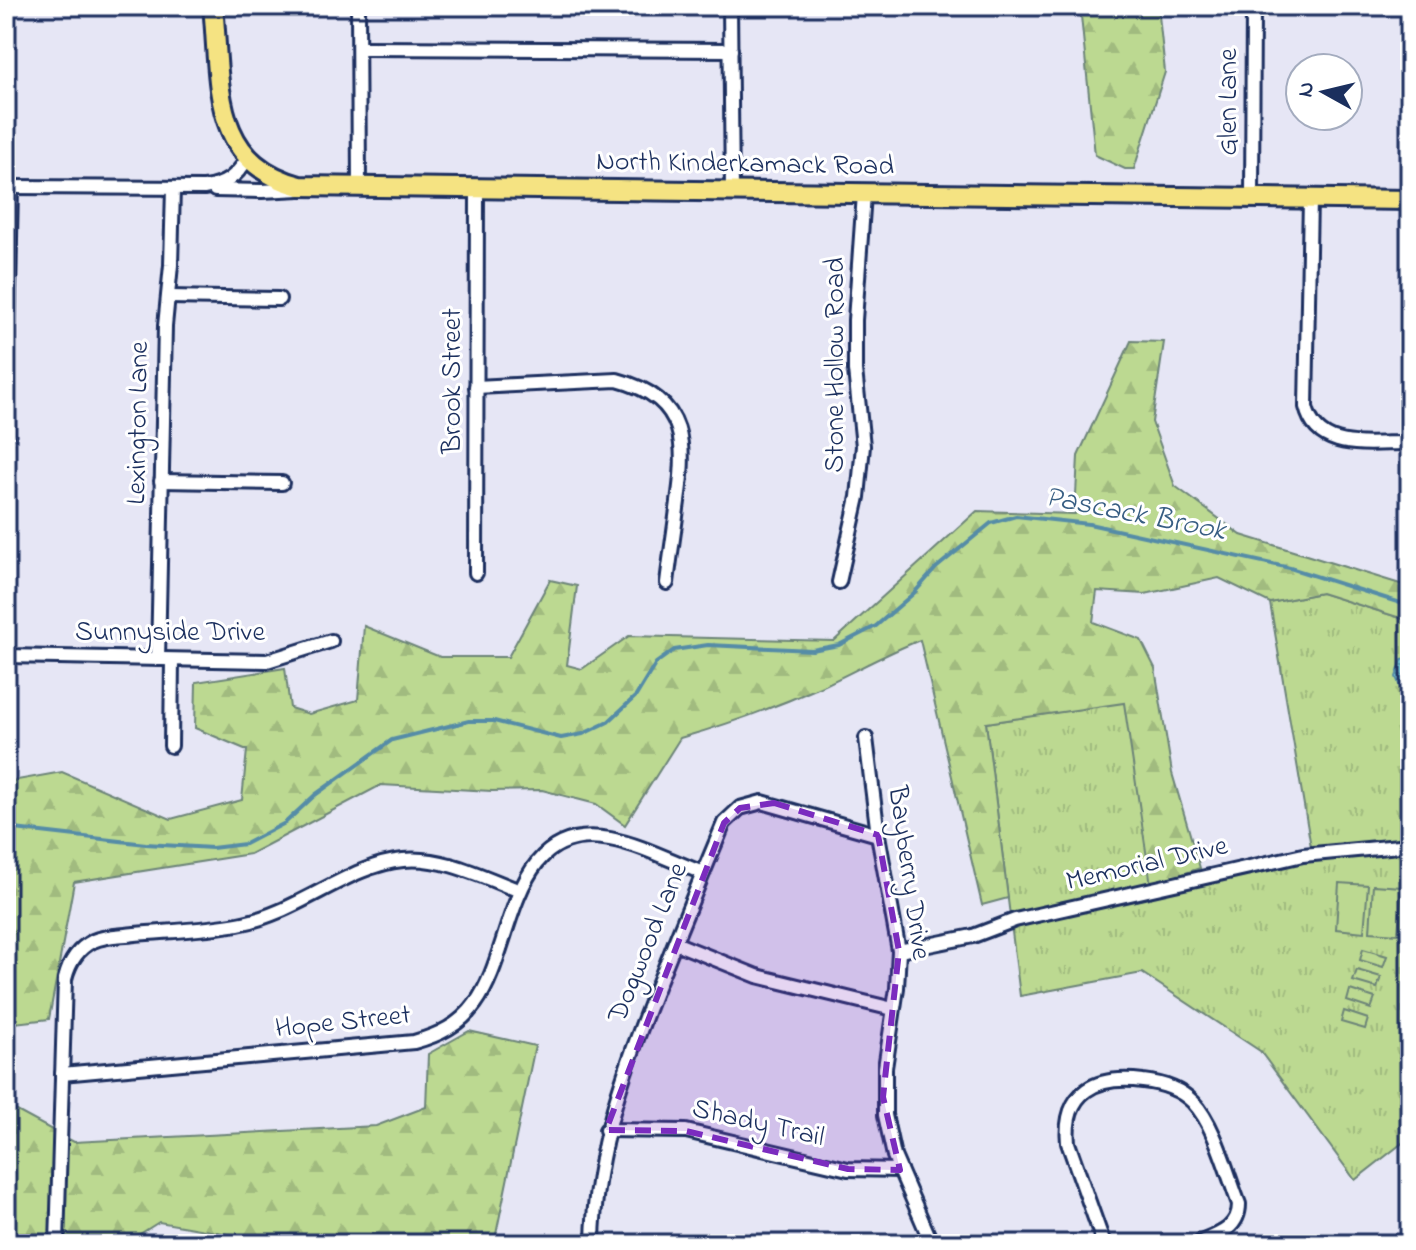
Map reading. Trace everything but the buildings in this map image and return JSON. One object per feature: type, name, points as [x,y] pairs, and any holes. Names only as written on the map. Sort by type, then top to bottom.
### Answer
[{"type":"main road","name":"North Kinderkamack Road","points":[[213,6],[225,118],[230,134],[247,159],[259,170],[286,183],[315,188],[1410,200]]},
{"type":"street","points":[[358,6],[359,188]]},
{"type":"street","points":[[730,6],[732,192]]},
{"type":"street","name":"Glen Lane","points":[[1252,198],[1253,6]]},
{"type":"street","points":[[359,48],[731,50]]},
{"type":"street","points":[[188,188],[227,182],[247,159]]},
{"type":"street","points":[[6,443],[8,188],[262,191],[315,188]]},
{"type":"street","name":"Lexington Lane","points":[[158,659],[165,326],[173,188]]},
{"type":"street","name":"Brook Street","points":[[476,573],[477,190]]},
{"type":"street","name":"Stone Hollow Road","points":[[839,582],[858,497],[863,446],[855,370],[855,320],[864,194]]},
{"type":"street","points":[[1310,199],[1308,417],[1313,427],[1331,440],[1410,443]]},
{"type":"street","points":[[169,297],[279,299]]},
{"type":"street","points":[[476,387],[617,380],[634,384],[660,400],[671,413],[683,447],[667,583]]},
{"type":"street","points":[[161,481],[282,483]]},
{"type":"street","name":"Sunnyside Drive","points":[[6,656],[267,661],[331,641]]},
{"type":"street","points":[[171,746],[172,660]]},
{"type":"street","name":"Bayberry Drive","points":[[866,738],[878,835],[899,951],[883,1097],[888,1136],[932,1244]]},
{"type":"street","name":"Dogwood Lane","points":[[593,1244],[596,1190],[606,1130],[620,1081],[724,823],[731,814],[751,803],[774,803],[878,835]]},
{"type":"street","name":"Hope Street","points":[[62,1074],[414,1042],[432,1037],[461,1019],[482,995],[520,891],[537,863],[549,852],[578,840],[595,838],[621,842],[703,873]]},
{"type":"street","name":"Memorial Drive","points":[[899,951],[973,936],[1015,920],[1205,876],[1335,850],[1410,845]]},
{"type":"street","points":[[57,1244],[65,979],[74,957],[92,942],[262,919],[371,868],[404,860],[442,863],[520,891]]},
{"type":"street","points":[[675,943],[772,981],[893,1009]]},
{"type":"street","points":[[1104,1244],[1068,1143],[1067,1129],[1074,1104],[1082,1094],[1103,1081],[1116,1078],[1157,1082],[1171,1087],[1195,1104],[1207,1122],[1239,1204],[1239,1213],[1230,1228],[1196,1244]]},
{"type":"street","name":"Shady Trail","points":[[606,1130],[686,1131],[848,1169],[900,1170]]},
{"type":"highlighted area","points":[[774,803],[878,835],[899,951],[883,1097],[900,1170],[848,1169],[686,1131],[606,1130],[703,873],[724,823],[740,808]]},
{"type":"green space","points":[[1080,6],[1158,6],[1165,72],[1134,169],[1125,169],[1095,155]]},
{"type":"green space","points":[[1131,341],[1164,342],[1152,422],[1175,486],[1241,535],[1410,587],[1410,621],[1321,593],[1270,603],[1219,578],[1145,594],[1097,591],[1093,622],[1141,640],[1155,668],[1172,773],[1200,868],[1151,885],[1124,703],[986,723],[1008,898],[982,905],[920,640],[790,700],[680,738],[625,825],[596,804],[542,790],[492,791],[381,785],[250,854],[74,882],[49,1019],[6,1024],[6,782],[62,772],[171,819],[242,800],[247,750],[195,728],[196,682],[285,668],[290,708],[309,714],[358,700],[364,626],[440,657],[508,657],[550,580],[577,586],[567,665],[582,669],[629,636],[834,641],[977,511],[1075,514],[1078,456]]},
{"type":"green space","points":[[1321,593],[1410,621],[1410,1137],[1355,1180],[1260,1051],[1142,973],[1020,996],[986,723],[1125,702],[1152,885],[1312,853],[1270,603]]},
{"type":"green space","points":[[1339,883],[1368,885],[1364,932],[1336,929]]},
{"type":"green space","points":[[1373,885],[1402,887],[1398,934],[1370,932]]},
{"type":"green space","points":[[1363,949],[1387,956],[1383,967],[1360,960]]},
{"type":"green space","points":[[1357,970],[1381,977],[1377,988],[1353,981]]},
{"type":"green space","points":[[1350,990],[1375,998],[1371,1009],[1347,1001]]},
{"type":"green space","points":[[1344,1011],[1368,1019],[1365,1029],[1341,1022]]},
{"type":"green space","points":[[469,1031],[535,1046],[494,1244],[285,1244],[159,1222],[124,1244],[6,1244],[6,1105],[74,1142],[376,1126],[426,1107],[428,1054]]},
{"type":"water","points":[[1410,658],[1410,700],[1404,696],[1396,677],[1402,660]]},
{"type":"waterway","name":"Pascack Brook","points":[[6,828],[146,844],[212,848],[245,844],[285,823],[315,795],[392,740],[469,721],[494,721],[561,738],[583,734],[608,722],[636,696],[656,663],[674,650],[708,645],[812,650],[839,645],[876,626],[914,593],[936,568],[991,523],[1016,516],[1089,524],[1290,568],[1410,606]]}]
